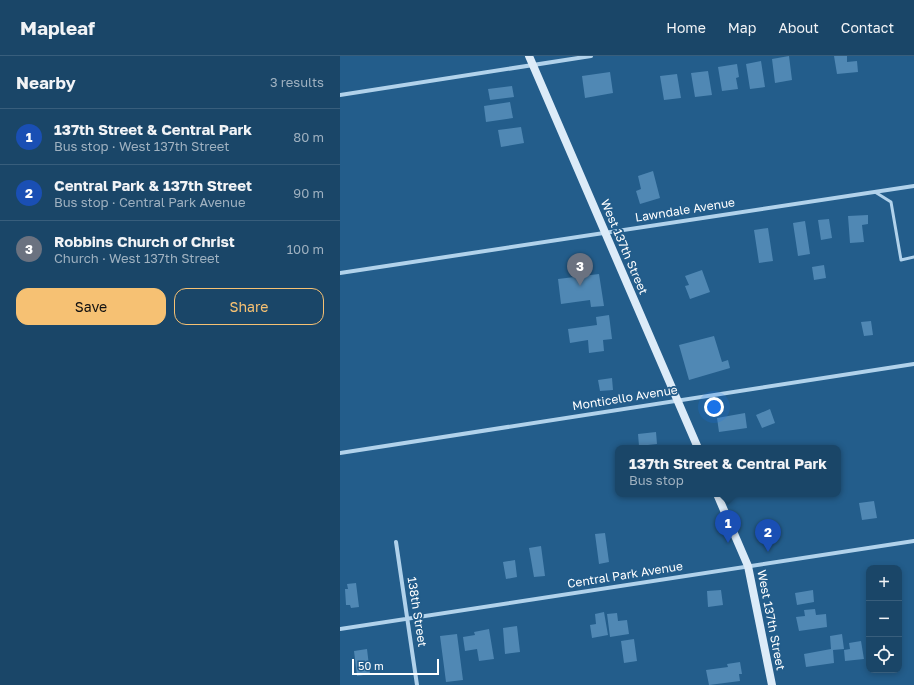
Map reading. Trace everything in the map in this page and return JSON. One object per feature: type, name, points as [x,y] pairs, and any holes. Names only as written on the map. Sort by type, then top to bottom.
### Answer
[{"type":"main road","name":"West 137th Street","points":[[529,56],[697,445]]},
{"type":"main road","name":"West 137th Street","points":[[718,497],[748,566],[772,685]]},
{"type":"street","points":[[340,95],[591,56]]},
{"type":"street","name":"Lawndale Avenue","points":[[340,273],[914,186]]},
{"type":"street","name":"Monticello Avenue","points":[[340,453],[914,364]]},
{"type":"street","name":"Central Park Avenue","points":[[340,629],[914,541]]},
{"type":"street","name":"138th Street","points":[[396,542],[417,685]]},
{"type":"lane","points":[[875,192],[891,202],[901,260],[914,258]]},
{"type":"building","points":[[789,56],[792,80],[775,83],[772,59]]},
{"type":"building","points":[[834,56],[847,56],[847,62],[857,61],[858,72],[837,74]]},
{"type":"building","points":[[761,61],[765,87],[750,89],[746,64]]},
{"type":"building","points":[[737,64],[739,77],[736,78],[738,89],[722,91],[718,67]]},
{"type":"building","points":[[708,71],[712,95],[695,97],[691,73]]},
{"type":"building","points":[[610,72],[613,93],[585,98],[582,76]]},
{"type":"building","points":[[677,74],[681,98],[664,100],[660,76]]},
{"type":"building","points":[[512,86],[514,97],[490,100],[488,89]]},
{"type":"building","points":[[510,102],[513,118],[486,122],[484,106]]},
{"type":"building","points":[[521,127],[524,143],[501,147],[498,130]]},
{"type":"building","points":[[653,171],[660,198],[640,204],[636,191],[641,189],[638,176]]},
{"type":"building","points":[[868,215],[868,224],[862,225],[864,242],[850,243],[848,216]]},
{"type":"building","points":[[829,219],[832,238],[821,240],[818,220]]},
{"type":"building","points":[[805,221],[810,254],[798,256],[793,223]]},
{"type":"building","points":[[768,228],[773,261],[759,263],[754,230]]},
{"type":"building","points":[[824,265],[826,278],[814,280],[812,267]]},
{"type":"building","points":[[702,270],[710,292],[690,299],[685,286],[689,285],[685,276]]},
{"type":"building","points":[[599,274],[604,306],[591,307],[590,300],[561,304],[558,279]]},
{"type":"building","points":[[609,315],[612,339],[603,340],[604,351],[589,353],[588,340],[570,343],[568,329],[597,325],[596,317]]},
{"type":"building","points":[[871,321],[873,335],[864,336],[861,322]]},
{"type":"building","points":[[714,336],[722,362],[728,360],[730,368],[689,380],[679,345]]},
{"type":"building","points":[[612,378],[613,390],[600,391],[598,380]]},
{"type":"building","points":[[770,409],[775,423],[762,428],[756,415]]},
{"type":"building","points":[[745,413],[747,428],[719,432],[717,418]]},
{"type":"building","points":[[656,432],[657,444],[639,445],[638,434]]},
{"type":"building","points":[[874,501],[877,518],[862,520],[859,503]]},
{"type":"building","points":[[605,533],[609,562],[599,564],[595,534]]},
{"type":"building","points":[[541,546],[545,576],[534,577],[529,548]]},
{"type":"building","points":[[515,560],[517,577],[506,579],[503,562]]},
{"type":"building","points":[[356,583],[359,607],[351,608],[350,605],[346,605],[345,589],[348,589],[347,584]]},
{"type":"building","points":[[721,590],[723,605],[708,607],[707,591]]},
{"type":"building","points":[[813,590],[814,602],[797,605],[795,593]]},
{"type":"building","points":[[815,609],[816,615],[826,614],[827,627],[799,631],[796,617],[805,616],[804,610]]},
{"type":"building","points":[[604,612],[608,635],[592,638],[590,625],[596,624],[595,614]]},
{"type":"building","points":[[617,613],[618,621],[627,620],[629,634],[610,637],[607,614]]},
{"type":"building","points":[[517,626],[520,652],[505,654],[503,628]]},
{"type":"building","points":[[489,629],[494,659],[479,661],[477,649],[465,651],[463,637],[475,635],[474,632]]},
{"type":"building","points":[[457,634],[463,680],[446,682],[440,636]]},
{"type":"building","points":[[842,634],[844,649],[833,650],[834,663],[806,667],[804,654],[831,649],[830,636]]},
{"type":"building","points":[[634,639],[637,661],[624,663],[621,641]]},
{"type":"building","points":[[861,641],[864,659],[845,661],[844,650],[850,649],[849,643]]},
{"type":"building","points":[[367,649],[370,674],[357,676],[354,651]]},
{"type":"building","points":[[740,662],[742,674],[739,674],[740,681],[709,685],[706,670],[728,667],[727,664]]},
{"type":"place","name":"Robbins Church of Christ","points":[[580,286]]},
{"type":"place","name":"137th Street & Central Park","points":[[728,543]]},
{"type":"place","name":"Central Park & 137th Street","points":[[768,552]]}]
